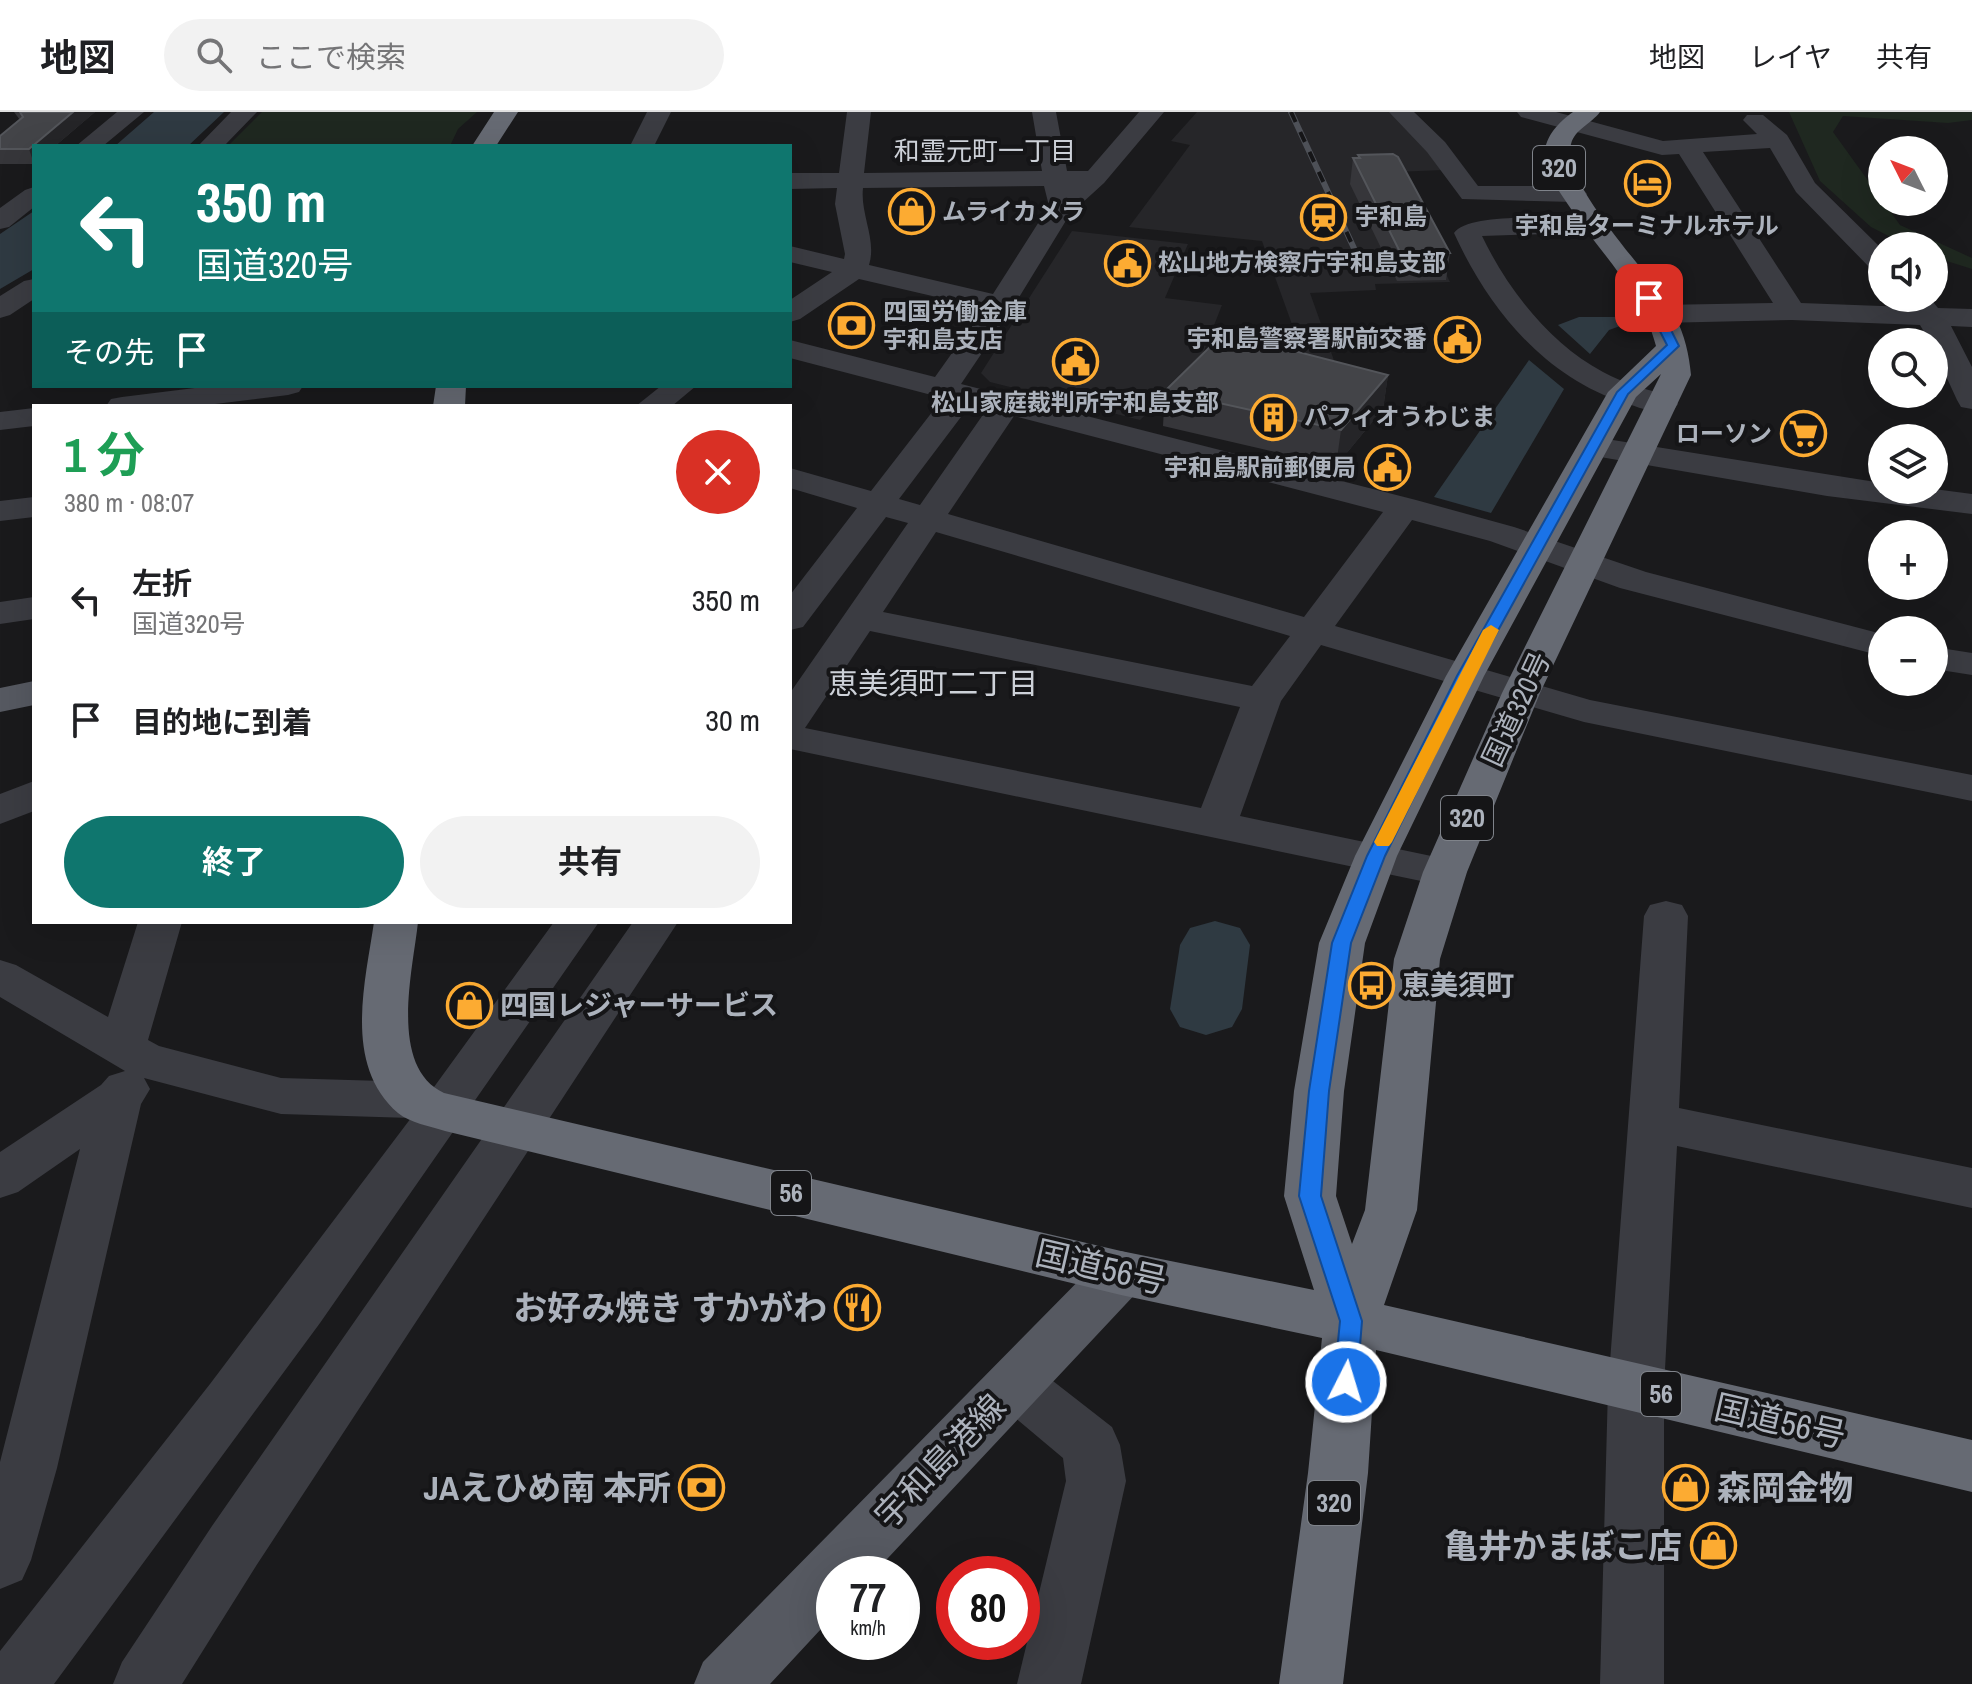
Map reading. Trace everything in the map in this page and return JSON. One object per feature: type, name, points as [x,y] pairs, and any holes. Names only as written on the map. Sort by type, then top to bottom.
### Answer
[{"type":"highway","points":[[485,144],[506,112]]},
{"type":"highway","name":"320","points":[[1578,119],[1558,143],[1557,164],[1666,330]]},
{"type":"highway","name":"国道320号","points":[[1351,1321],[1310,1196],[1319,1091],[1342,943],[1376,856],[1465,676],[1623,392],[1666,330]]},
{"type":"highway","name":"国道320号","points":[[1311,1684],[1338,1473],[1351,1321],[1391,1210],[1417,959],[1445,872],[1521,693],[1639,457],[1676,375],[1666,330]]},
{"type":"highway","points":[[396,924],[386,1007],[389,1063],[431,1106]]},
{"type":"highway","name":"国道56号","points":[[431,1106],[1121,1273],[1351,1321],[1972,1466]]},
{"type":"main road","points":[[0,700],[32,693]]},
{"type":"main road","name":"宇和島港線","points":[[726,1684],[1121,1273]]},
{"type":"street","points":[[91,144],[132,112]]},
{"type":"street","points":[[212,144],[245,112]]},
{"type":"street","points":[[643,144],[659,112]]},
{"type":"street","points":[[792,312],[854,270],[859,254],[848,204],[859,112]]},
{"type":"street","points":[[1044,112],[1060,209]]},
{"type":"street","points":[[792,613],[805,575],[876,504],[953,390],[1001,304],[1060,209],[1095,178],[1152,112]]},
{"type":"street","points":[[1401,112],[1436,147],[1471,194],[1574,194]]},
{"type":"street","points":[[1529,112],[1578,119],[1674,148],[1792,311]]},
{"type":"street","points":[[1743,112],[1778,140],[1805,187],[1868,250]]},
{"type":"street","points":[[1612,157],[1674,148],[1778,140]]},
{"type":"street","points":[[792,181],[1095,178]]},
{"type":"street","points":[[0,221],[32,197]]},
{"type":"street","points":[[1596,226],[1478,228],[1467,233],[1516,313],[1582,373],[1623,392],[1662,404]]},
{"type":"street","points":[[792,254],[1001,304]]},
{"type":"street","points":[[0,309],[32,288]]},
{"type":"street","points":[[0,309],[32,314]]},
{"type":"street","points":[[1666,330],[1792,311],[1972,318]]},
{"type":"street","points":[[1930,317],[1972,400]]},
{"type":"street","points":[[792,350],[1404,507],[1539,547],[1633,580],[1868,641]]},
{"type":"street","points":[[128,404],[157,394],[255,388]]},
{"type":"street","points":[[655,404],[678,388]]},
{"type":"street","points":[[792,718],[1006,404]]},
{"type":"street","points":[[0,421],[32,417]]},
{"type":"street","points":[[1594,447],[1639,457],[1827,486],[1972,504]]},
{"type":"street","points":[[792,479],[1584,710],[1972,788]]},
{"type":"street","points":[[0,511],[32,507]]},
{"type":"street","points":[[1216,823],[1262,700],[1404,507]]},
{"type":"street","points":[[805,575],[867,605],[1262,700]]},
{"type":"street","points":[[0,613],[32,608]]},
{"type":"street","points":[[1948,660],[1972,664]]},
{"type":"street","points":[[792,737],[1445,872]]},
{"type":"street","points":[[0,811],[32,795]]},
{"type":"street","points":[[1632,1684],[1636,1388],[1666,916]]},
{"type":"street","points":[[0,1560],[14,1472],[128,1069],[160,924]]},
{"type":"street","points":[[14,1684],[176,1476],[431,1106],[575,924]]},
{"type":"street","points":[[145,1684],[243,1533],[655,924]]},
{"type":"street","points":[[2,980],[128,1069],[281,1096],[431,1106]]},
{"type":"street","points":[[0,1178],[128,1069]]},
{"type":"street","points":[[1653,1122],[1972,1188]]},
{"type":"street","points":[[1015,1384],[1091,1445],[1096,1481],[1049,1684]]},
{"type":"shaded area","points":[[154,112],[224,112],[190,144],[117,144]]},
{"type":"shaded area","points":[[262,112],[477,112],[458,129],[451,144],[230,144]]},
{"type":"shaded area","points":[[1197,112],[1394,112],[1443,170],[1395,172],[1450,282],[1375,284],[1376,290],[1310,293],[1336,366],[1307,366],[1262,241],[1129,227],[1190,145],[1171,141]]},
{"type":"shaded area","points":[[1789,112],[1972,112],[1972,120],[1948,123],[1843,116],[1833,132],[1868,181],[1868,216],[1894,216],[1900,225],[1915,232],[1881,232],[1871,227],[1820,181]]},
{"type":"shaded area","points":[[32,212],[32,270],[0,289],[0,234]]},
{"type":"shaded area","points":[[1072,231],[1188,244],[1165,298],[1222,305],[1198,366],[1140,420],[990,382],[981,373]]},
{"type":"shaded area","points":[[1948,247],[1972,258],[1972,269],[1948,261]]},
{"type":"shaded area","points":[[1579,317],[1618,317],[1623,325],[1609,330],[1590,354],[1558,325]]},
{"type":"shaded area","points":[[1529,360],[1564,389],[1491,513],[1434,497]]},
{"type":"building","points":[[20,112],[73,112],[29,149],[0,149],[0,136],[23,117]]},
{"type":"building","points":[[1393,154],[1398,157],[1450,253],[1401,254],[1353,158],[1360,158],[1358,155]]},
{"type":"building","points":[[1224,333],[1388,375],[1341,430],[1165,391]]},
{"type":"waterway","points":[[1206,1009],[1215,945]]},
{"type":"railway","points":[[1291,112],[1365,272]]},
{"type":"slow traffic","points":[[1383,842],[1491,630]]},
{"type":"place","name":"宇和島ターミナルホテル","points":[[1647,184]]},
{"type":"place","name":"ムライカメラ","points":[[911,212]]},
{"type":"place","name":"宇和島","points":[[1324,217]]},
{"type":"place","name":"松山地方検察庁宇和島支部","points":[[1127,263]]},
{"type":"place","name":"四国労働金庫 宇和島支店","points":[[852,326]]},
{"type":"place","name":"宇和島警察署駅前交番","points":[[1458,339]]},
{"type":"place","name":"松山家庭裁判所宇和島支部","points":[[1075,361]]},
{"type":"place","name":"パフィオうわじま","points":[[1273,417]]},
{"type":"place","name":"ローソン","points":[[1803,434]]},
{"type":"place","name":"宇和島駅前郵便局","points":[[1387,468]]},
{"type":"place","name":"恵美須町","points":[[1371,985]]},
{"type":"place","name":"四国レジャーサービス","points":[[469,1005]]},
{"type":"place","name":"お好み焼き すかがわ","points":[[858,1308]]},
{"type":"place","name":"JAえひめ南 本所","points":[[702,1488]]},
{"type":"place","name":"森岡金物","points":[[1686,1488]]},
{"type":"place","name":"亀井かまぼこ店","points":[[1713,1546]]},
{"type":"district","name":"和霊元町一丁目","points":[[985,151]]},
{"type":"district","name":"恵美須町二丁目","points":[[933,684]]},
{"type":"route","points":[[1346,1382],[1351,1321],[1310,1196],[1319,1091],[1342,943],[1376,856],[1465,676],[1623,392],[1673,346],[1649,298]]}]
